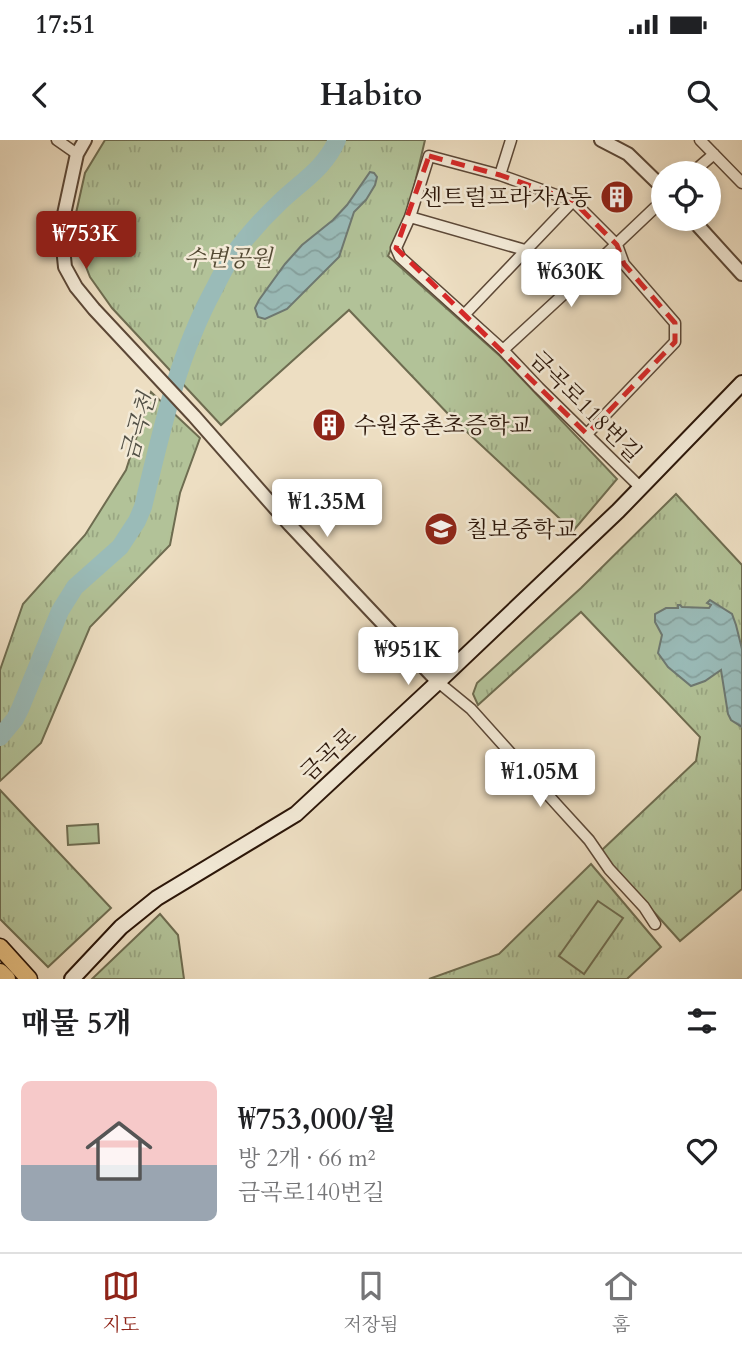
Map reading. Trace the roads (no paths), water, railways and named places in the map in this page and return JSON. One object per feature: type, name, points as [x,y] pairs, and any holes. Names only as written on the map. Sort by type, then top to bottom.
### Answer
[{"type":"highway","points":[[0,947],[29,979]]},
{"type":"highway","points":[[0,972],[6,979]]},
{"type":"main road","name":"금곡로","points":[[72,979],[121,927],[157,898],[296,814],[641,488],[742,383]]},
{"type":"street","points":[[57,140],[77,154]]},
{"type":"street","points":[[85,140],[77,154],[61,228],[65,267],[76,287],[290,525],[438,682],[471,709],[589,840],[609,869],[644,907],[655,924]]},
{"type":"street","points":[[511,140],[500,175],[573,201],[617,245],[625,264],[675,323],[675,342],[587,434]]},
{"type":"street","points":[[601,140],[628,154],[651,176]]},
{"type":"street","points":[[700,140],[742,183]]},
{"type":"street","points":[[706,161],[714,154]]},
{"type":"street","name":"금곡로118번길","points":[[500,175],[429,156],[410,217],[396,248],[400,257],[503,350],[641,488]]},
{"type":"street","points":[[464,315],[573,201]]},
{"type":"street","name":"금곡로118번길","points":[[503,350],[651,212]]},
{"type":"street","points":[[410,217],[525,250]]},
{"type":"street","points":[[703,231],[742,274]]},
{"type":"water","points":[[370,172],[377,177],[375,185],[366,200],[354,212],[339,257],[287,309],[265,319],[258,317],[255,308],[259,300],[285,264],[347,205]]},
{"type":"water","points":[[710,600],[732,614],[736,625],[742,649],[742,727],[731,720],[728,714],[721,670],[705,681],[691,686],[668,667],[658,653],[662,635],[655,622],[655,614],[666,608],[678,608],[678,605],[709,608],[711,605],[707,603]]},
{"type":"waterway","name":"금곡천","points":[[0,737],[15,719],[60,611],[75,587],[120,547],[137,521],[189,343],[226,266],[260,222],[319,167],[337,140]]},
{"type":"place","name":"센트럴프라자A동","points":[[617,197]]},
{"type":"place","name":"수원중촌초증학교","points":[[329,425]]},
{"type":"place","name":"칠보중학교","points":[[441,529]]},
{"type":"park label","name":"수변공원","points":[[228,258]]}]
